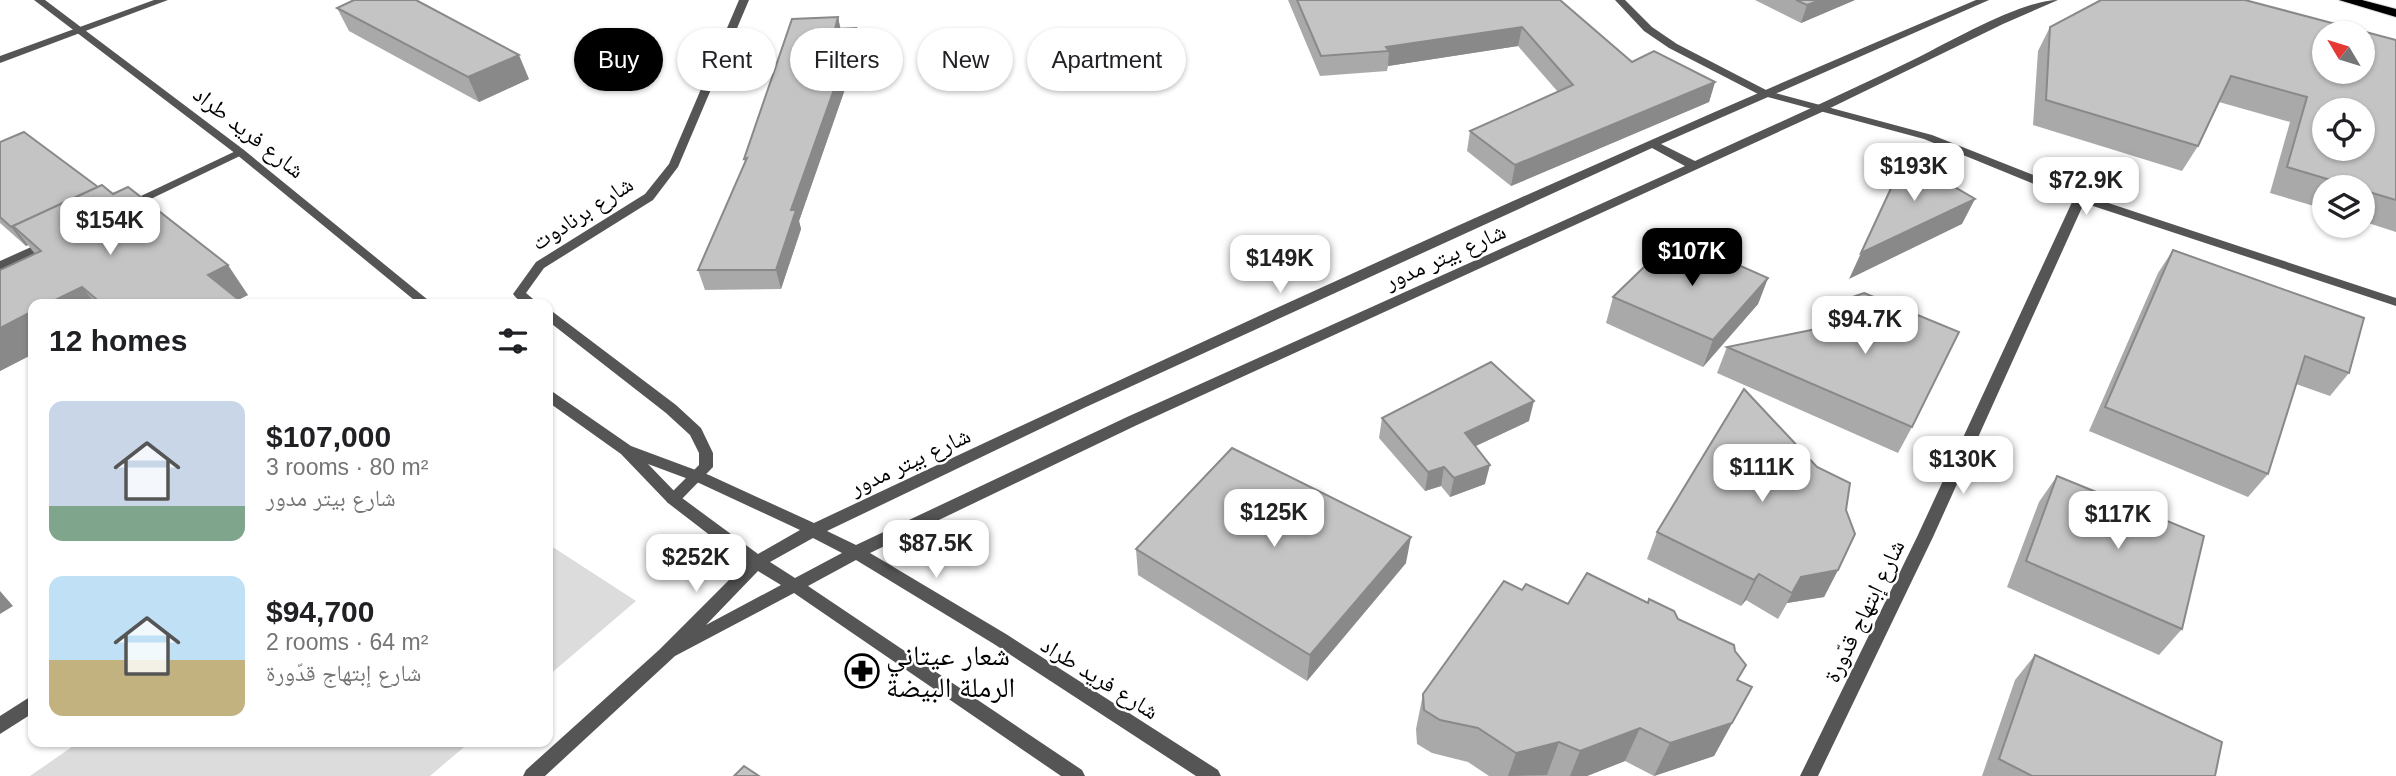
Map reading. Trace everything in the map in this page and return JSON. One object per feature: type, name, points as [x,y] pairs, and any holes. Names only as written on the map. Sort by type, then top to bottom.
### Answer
[{"type":"highway","points":[[2346,0],[2396,13]]},
{"type":"street","name":"شارع فريد طراد","points":[[40,0],[240,152],[421,299]]},
{"type":"street","points":[[0,60],[163,0]]},
{"type":"street","name":"شارع برنادوت","points":[[527,299],[519,293],[540,265],[649,197],[674,165],[744,0]]},
{"type":"street","points":[[1620,0],[1648,29],[1673,46],[1764,93],[1818,110],[1928,137],[2080,198],[2396,302]]},
{"type":"street","name":"شارع بيتر مدور","points":[[665,655],[757,562],[812,531],[1081,403],[1764,93],[1984,0]]},
{"type":"street","name":"شارع بيتر مدور","points":[[665,655],[855,552],[1132,421],[1818,110],[1998,22],[2053,0]]},
{"type":"street","points":[[1652,144],[1695,166]]},
{"type":"street","points":[[120,209],[240,152]]},
{"type":"street","name":"شارع إبتهاج قدّورة","points":[[1809,776],[1925,537],[2080,198]]},
{"type":"street","points":[[0,266],[60,237]]},
{"type":"street","points":[[553,319],[671,409],[696,432],[706,453],[706,467],[698,478],[673,499]]},
{"type":"street","name":"شارع فريد طراد","points":[[553,399],[626,450],[673,499],[757,562],[1076,776]]},
{"type":"street","name":"شارع فريد طراد","points":[[626,450],[698,478],[855,552],[1212,776]]},
{"type":"street","points":[[532,776],[665,655]]},
{"type":"street","points":[[0,726],[28,706]]},
{"type":"shaded area","points":[[553,547],[636,601],[553,672]]},
{"type":"shaded area","points":[[72,747],[464,747],[430,776],[30,776]]},
{"type":"building","points":[[354,0],[416,0],[519,55],[468,77],[337,8]]},
{"type":"building","points":[[1297,0],[1560,0],[1632,62],[1654,51],[1715,82],[1515,165],[1470,131],[1573,85],[1522,27],[1386,47],[1389,51],[1321,56]]},
{"type":"building","points":[[1796,0],[1820,0],[1807,5]]},
{"type":"building","points":[[2101,0],[2245,0],[2324,21],[2312,21],[2312,84],[2375,84],[2375,34],[2396,40],[2396,200],[2375,194],[2375,175],[2314,175],[2287,167],[2307,97],[2231,76],[2198,146],[2046,100],[2050,27]]},
{"type":"building","points":[[838,17],[835,28],[790,28],[790,91],[834,91],[791,210],[796,210],[776,270],[698,270],[747,158],[744,159],[767,91],[776,91],[776,66],[792,19]]},
{"type":"building","points":[[24,132],[98,187],[11,227],[0,217],[0,142]]},
{"type":"building","points":[[1905,158],[1975,199],[1861,253]]},
{"type":"building","points":[[102,185],[113,194],[128,187],[228,265],[208,275],[238,299],[96,299],[82,287],[57,299],[28,299],[28,314],[0,328],[0,270],[41,251],[13,226]]},
{"type":"building","points":[[1675,237],[1768,278],[1713,340],[1613,297]]},
{"type":"building","points":[[2173,250],[2364,318],[2349,373],[2305,356],[2268,474],[2105,407]]},
{"type":"building","points":[[1864,293],[1959,332],[1912,427],[1727,347],[1826,327],[1838,302]]},
{"type":"building","points":[[1491,362],[1534,401],[1465,433],[1490,465],[1454,478],[1444,467],[1428,472],[1382,418]]},
{"type":"building","points":[[1744,389],[1817,467],[1850,483],[1846,510],[1855,534],[1838,570],[1801,577],[1792,593],[1759,574],[1754,580],[1657,532]]},
{"type":"building","points":[[1232,448],[1411,537],[1310,655],[1136,549]]},
{"type":"building","points":[[2057,476],[2204,536],[2182,629],[2026,561]]},
{"type":"building","points":[[1587,573],[1648,603],[1649,599],[1674,611],[1678,619],[1734,645],[1735,651],[1746,665],[1737,680],[1752,687],[1732,723],[1670,743],[1640,728],[1580,751],[1559,742],[1516,753],[1478,728],[1440,720],[1424,710],[1423,694],[1504,581],[1522,590],[1526,584],[1568,604]]},
{"type":"building","points":[[2035,655],[2222,742],[2215,776],[2032,776],[1999,759]]},
{"type":"building","points":[[744,766],[759,776],[734,776]]},
{"type":"place","name":"شعار عيتاني الرملة البيضة","points":[[862,671]]}]
